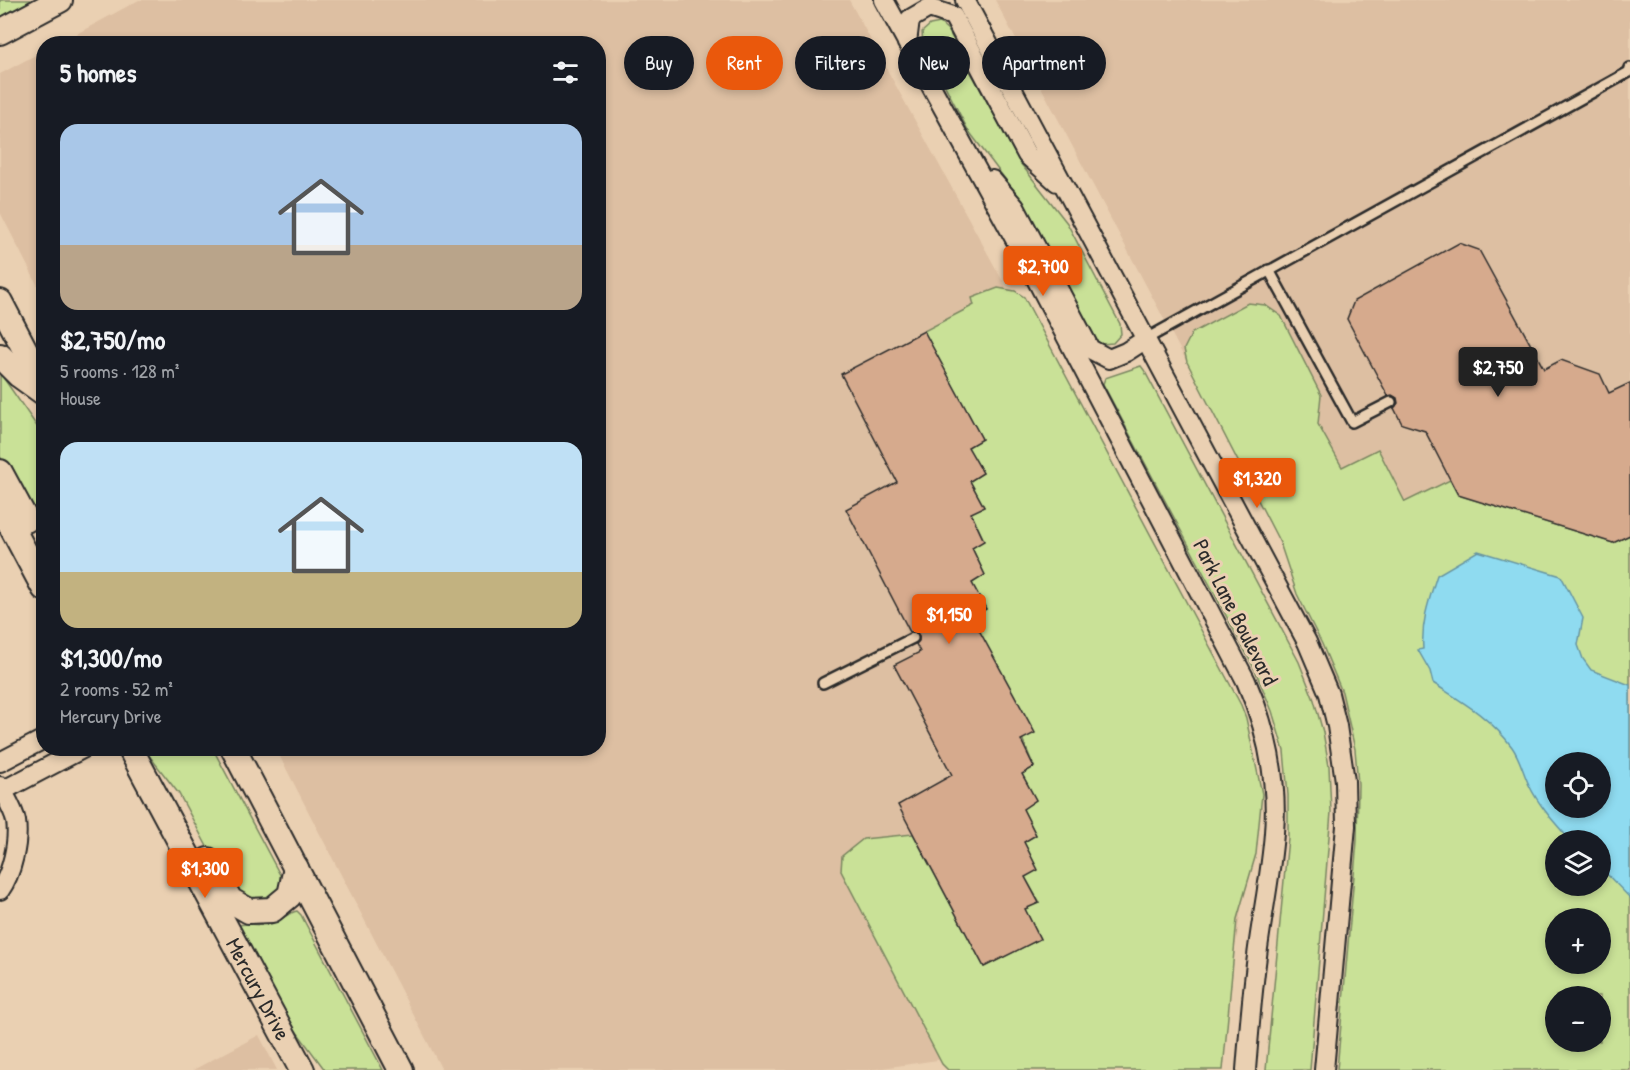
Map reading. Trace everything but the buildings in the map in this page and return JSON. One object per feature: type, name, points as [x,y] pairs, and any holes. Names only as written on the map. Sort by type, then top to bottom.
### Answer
[{"type":"street","points":[[0,32],[60,0]]},
{"type":"street","name":"Park Lane Boulevard","points":[[884,0],[903,36]]},
{"type":"street","points":[[965,0],[1307,642],[1329,694],[1337,726],[1345,781],[1346,826],[1324,1070]]},
{"type":"street","points":[[908,36],[910,19],[929,8],[953,16],[964,36]]},
{"type":"street","points":[[970,48],[1027,155],[1067,191]]},
{"type":"street","name":"Park Lane Boulevard","points":[[934,90],[968,151],[1236,660],[1259,711],[1268,741],[1274,788],[1274,833],[1257,958],[1246,1070]]},
{"type":"street","name":"Park Lane Boulevard","points":[[968,151],[1015,207],[1090,349],[1109,359],[1126,352],[1146,339]]},
{"type":"street","points":[[0,302],[36,371]]},
{"type":"street","points":[[0,356],[19,375],[36,387]]},
{"type":"street","points":[[0,472],[36,539]]},
{"type":"street","points":[[0,506],[36,573]]},
{"type":"street","points":[[0,762],[36,743]]},
{"type":"street","points":[[0,890],[6,881],[15,855],[16,820],[1,788],[67,756]]},
{"type":"street","name":"Mercury Drive","points":[[134,756],[302,1070]]},
{"type":"street","points":[[135,756],[178,805],[230,900],[249,911],[272,910],[290,895],[296,868]]},
{"type":"street","points":[[237,756],[401,1070]]},
{"type":"lane","points":[[1146,339],[1629,72],[1630,68]]},
{"type":"lane","points":[[1269,270],[1352,422],[1391,402]]},
{"type":"lane","points":[[823,683],[913,638]]},
{"type":"shaded area","points":[[139,0],[849,0],[869,36],[795,36],[795,90],[886,90],[886,68],[1203,647],[1249,859],[1216,1070],[1033,1070],[951,1058],[869,1070],[442,1070],[280,756],[606,756],[606,36],[73,36]]},
{"type":"shaded area","points":[[995,0],[1630,0],[1630,1070],[1350,1070],[1358,784],[1355,749],[1322,644],[1297,594],[1280,543],[1246,474],[1043,90],[1106,90],[1106,36],[1014,36]]},
{"type":"shaded area","points":[[36,55],[36,282],[0,212],[0,74]]},
{"type":"shaded area","points":[[259,1035],[277,1070],[193,1070]]},
{"type":"green space","points":[[0,0],[33,0],[0,18]]},
{"type":"green space","points":[[940,23],[951,36],[922,36],[922,32],[930,25]]},
{"type":"green space","points":[[970,70],[1021,164],[1067,223],[1120,324],[1121,334],[1113,343],[1101,344],[1093,338],[1023,203],[968,130],[947,90],[970,90]]},
{"type":"green space","points":[[998,288],[1015,291],[1024,297],[1246,718],[1262,794],[1256,854],[1237,919],[1223,1070],[948,1070],[942,1064],[841,871],[842,856],[863,839],[913,834],[984,967],[1040,939],[1025,909],[1039,902],[1025,877],[1037,869],[1024,842],[1036,835],[1023,809],[1036,800],[1022,774],[1034,767],[972,617],[986,609],[972,583],[985,575],[972,548],[984,540],[971,513],[984,507],[970,481],[983,473],[968,447],[982,439],[924,331],[974,305],[972,298]]},
{"type":"green space","points":[[1248,303],[1265,305],[1281,316],[1321,395],[1318,424],[1342,467],[1378,449],[1405,502],[1450,480],[1458,495],[1613,543],[1630,535],[1630,1070],[1337,1070],[1357,841],[1358,784],[1355,749],[1342,692],[1322,644],[1297,594],[1280,543],[1187,362],[1184,349],[1192,333]]},
{"type":"green space","points":[[1141,366],[1299,662],[1314,700],[1323,732],[1329,766],[1331,812],[1310,1070],[1266,1070],[1288,838],[1288,795],[1284,751],[1272,711],[1255,670],[1103,384],[1105,378]]},
{"type":"green space","points":[[0,373],[36,425],[36,522],[0,456]]},
{"type":"green space","points":[[149,756],[217,756],[280,875],[281,887],[275,898],[249,905],[227,884],[179,794]]},
{"type":"green space","points":[[297,911],[383,1070],[325,1070],[271,997],[237,926],[271,924]]},
{"type":"water","points":[[1478,551],[1561,576],[1583,618],[1578,645],[1583,659],[1591,670],[1630,685],[1630,898],[1611,878],[1611,830],[1562,830],[1551,818],[1611,818],[1611,752],[1545,752],[1545,810],[1529,785],[1515,751],[1504,737],[1476,711],[1433,683],[1430,671],[1418,650],[1423,649],[1424,620],[1437,575]]}]
